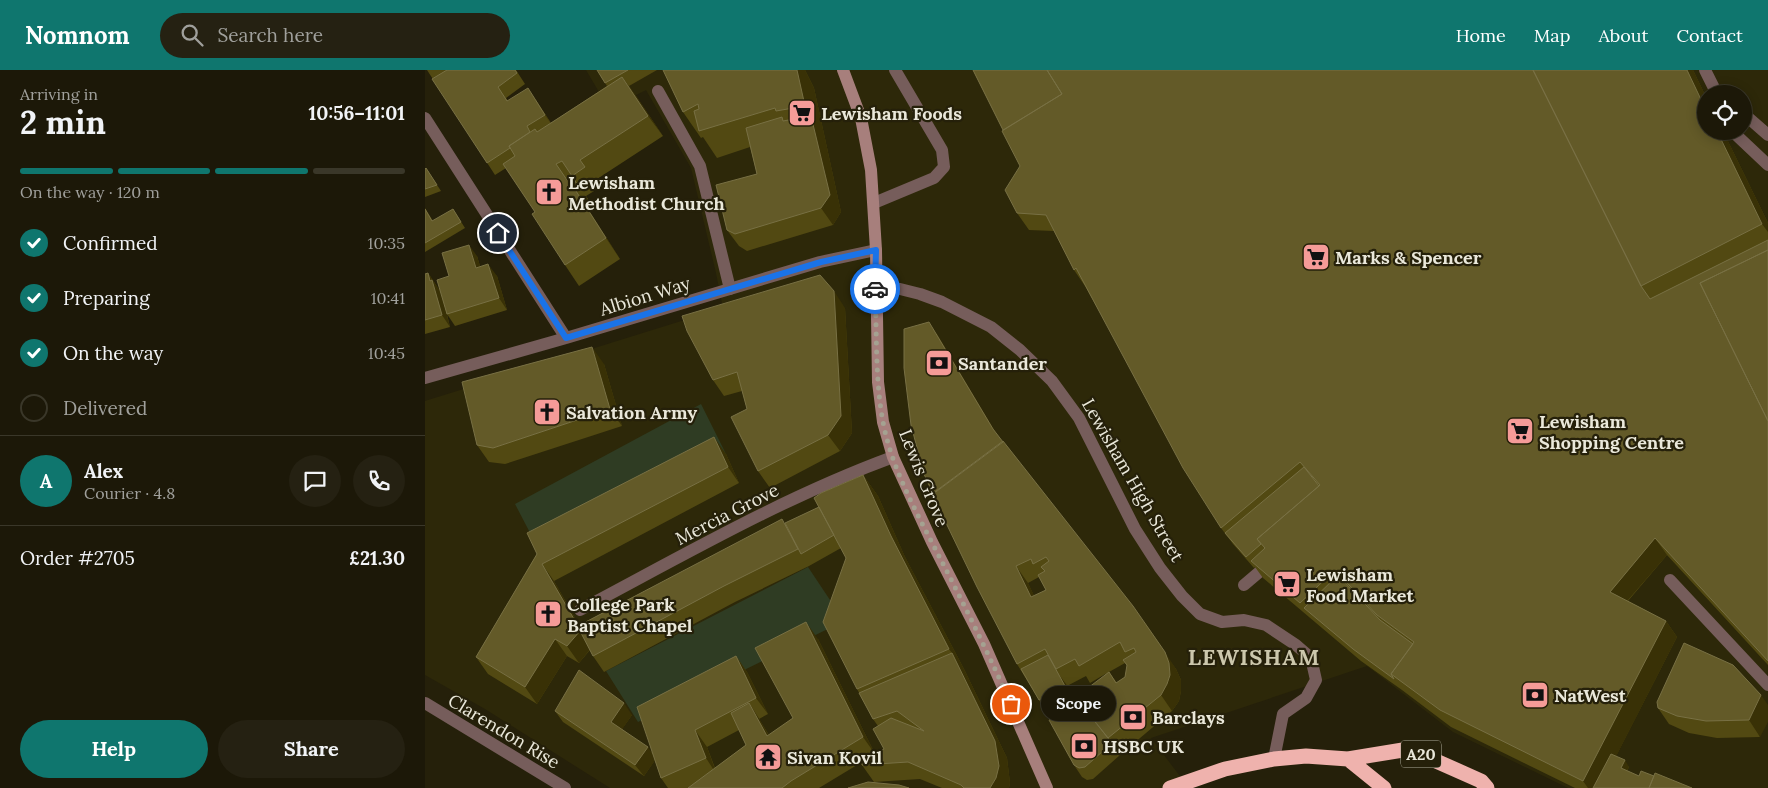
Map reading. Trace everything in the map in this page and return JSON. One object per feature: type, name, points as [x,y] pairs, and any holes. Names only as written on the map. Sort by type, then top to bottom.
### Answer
[{"type":"highway","name":"A20","points":[[1170,788],[1225,769],[1274,759],[1306,756],[1348,759],[1409,749],[1481,781],[1487,788]]},
{"type":"highway","points":[[1348,759],[1384,788]]},
{"type":"street","name":"Lewis Grove","points":[[843,70],[861,118],[869,156],[876,250],[875,287],[878,382],[883,422],[893,457],[932,542],[984,644],[1047,788]]},
{"type":"street","points":[[874,203],[935,178],[944,167],[941,150],[895,70]]},
{"type":"street","points":[[1705,70],[1712,85]]},
{"type":"street","points":[[658,91],[700,166],[730,289]]},
{"type":"street","points":[[425,118],[566,338]]},
{"type":"street","points":[[1752,121],[1768,135]]},
{"type":"street","points":[[1742,140],[1768,165]]},
{"type":"street","name":"Albion Way","points":[[425,378],[821,262],[876,250]]},
{"type":"street","name":"Lewisham High Street","points":[[875,287],[900,289],[942,302],[991,327],[1020,350],[1052,382],[1079,418],[1135,529],[1181,596],[1200,614],[1221,622],[1244,620],[1266,625],[1296,645],[1311,658],[1316,680],[1305,698],[1283,714],[1274,759]]},
{"type":"street","name":"Mercia Grove","points":[[580,610],[767,512],[837,479],[893,457]]},
{"type":"street","points":[[1244,585],[1273,560]]},
{"type":"street","points":[[1670,580],[1768,685]]},
{"type":"street","name":"Clarendon Rise","points":[[425,703],[565,788]]},
{"type":"shaded area","points":[[586,70],[1768,70],[1768,788],[1568,788],[1453,732],[1367,666],[1151,738],[1189,788],[610,788],[485,709],[425,675],[425,401],[723,308],[691,168],[646,90],[609,109]]},
{"type":"green space","points":[[701,404],[726,454],[539,550],[515,504]]},
{"type":"green space","points":[[808,567],[844,621],[638,722],[606,671]]},
{"type":"building","points":[[447,70],[515,70],[517,73],[498,87],[507,101],[528,88],[545,115],[527,126],[530,132],[487,163],[432,79]]},
{"type":"building","points":[[597,70],[628,70],[605,83]]},
{"type":"building","points":[[663,70],[797,70],[805,106],[776,111],[775,108],[699,131],[694,111],[699,109],[698,104],[683,112]]},
{"type":"building","points":[[973,70],[1047,70],[1062,94],[1003,130]]},
{"type":"building","name":"Lewisham Shopping Centre","points":[[1047,70],[1533,70],[1641,286],[1650,299],[1768,240],[1768,250],[1700,283],[1768,421],[1768,661],[1655,538],[1610,592],[1666,621],[1583,781],[1440,710],[1391,674],[1414,642],[1377,615],[1335,570],[1300,603],[1251,561],[1265,548],[1257,539],[1320,485],[1300,462],[1221,528],[1183,468],[1076,268],[1074,270],[1046,215],[1017,213],[1005,190],[1020,166],[1002,131],[1062,94]]},
{"type":"building","points":[[1533,70],[1687,70],[1697,91],[1697,140],[1721,140],[1762,224],[1641,286]]},
{"type":"building","name":"Lewisham Methodist Church","points":[[622,77],[648,116],[580,160],[585,167],[572,176],[580,189],[576,191],[606,238],[565,265],[532,214],[535,212],[503,164],[515,156],[509,146],[535,129],[537,132]],"holes":[[[562,161],[572,176],[567,180],[556,164]]]},
{"type":"building","points":[[811,116],[830,195],[821,208],[735,234],[727,230],[716,185],[757,174],[746,128],[782,117],[783,121]]},
{"type":"building","points":[[425,169],[437,185],[425,189]]},
{"type":"building","points":[[425,209],[432,221],[453,209],[461,222],[425,243]]},
{"type":"building","points":[[469,245],[476,268],[488,264],[499,298],[447,314],[437,280],[449,276],[442,253]]},
{"type":"building","points":[[1768,250],[1768,421],[1700,283]]},
{"type":"building","points":[[428,273],[430,281],[432,280],[442,315],[425,320],[425,274]]},
{"type":"building","points":[[820,275],[834,291],[841,416],[828,435],[758,471],[731,417],[747,409],[737,372],[713,380],[687,331],[682,316]]},
{"type":"building","points":[[929,322],[993,429],[1003,442],[933,494],[924,474],[911,425],[904,368],[904,329]]},
{"type":"building","name":"Salvation Army","points":[[592,347],[610,409],[493,448],[477,445],[462,382]]},
{"type":"building","points":[[714,437],[728,467],[542,564],[578,626],[782,519],[798,549],[593,656],[580,631],[567,646],[555,639],[525,687],[476,657],[537,554],[527,533]]},
{"type":"building","points":[[1003,441],[1133,606],[1165,652],[1169,663],[1170,675],[1161,695],[1108,738],[1076,697],[1109,672],[1116,683],[1125,677],[1127,665],[1123,660],[1136,652],[1134,648],[1125,652],[1120,642],[1079,666],[1075,659],[1056,669],[1045,649],[1017,664],[932,494]],"holes":[[[1046,557],[1049,561],[1041,567],[1045,571],[1038,575],[1046,590],[1031,597],[1016,566],[1031,559],[1033,564]]]},
{"type":"building","points":[[1304,467],[1319,486],[1257,539],[1261,544],[1246,557],[1225,533]]},
{"type":"building","points":[[863,475],[891,536],[949,649],[857,689],[823,622],[846,558],[814,498],[821,493]]},
{"type":"building","points":[[819,507],[834,535],[801,554],[785,523]]},
{"type":"building","points":[[1338,575],[1380,620],[1413,644],[1391,674],[1394,679],[1353,649],[1304,608]]},
{"type":"building","points":[[806,622],[863,737],[782,788],[688,788],[746,745],[731,713],[749,703],[767,736],[793,718],[755,648]]},
{"type":"building","points":[[1684,643],[1733,665],[1761,695],[1749,720],[1706,721],[1677,716],[1658,708],[1657,702]]},
{"type":"building","points":[[952,653],[995,741],[999,766],[996,778],[990,788],[964,788],[908,762],[862,765],[862,760],[884,749],[873,729],[891,718],[924,731],[897,711],[873,719],[859,693]]},
{"type":"building","points":[[1048,655],[1065,686],[1039,700],[1021,669]]},
{"type":"building","points":[[736,656],[756,698],[695,730],[706,758],[661,778],[637,707]]},
{"type":"building","points":[[579,670],[624,703],[611,722],[648,747],[635,765],[555,711]]},
{"type":"building","points":[[1069,692],[1076,704],[1050,719],[1042,705]]},
{"type":"building","points":[[1079,702],[1112,743],[1085,767],[1079,768],[1074,765],[1049,720]]},
{"type":"building","points":[[1611,754],[1625,760],[1621,768],[1639,776],[1641,771],[1654,776],[1649,788],[1593,788]]},
{"type":"building","points":[[1655,773],[1692,788],[1649,788]]},
{"type":"building","points":[[868,782],[899,785],[909,788],[848,788]]},
{"type":"way so far","points":[[875,289],[878,382],[883,422],[893,457],[908,493],[984,644],[1011,704]]},
{"type":"place","name":"Lewisham Foods","points":[[802,113]]},
{"type":"place","name":"Lewisham Methodist Church","points":[[549,192]]},
{"type":"place","name":"Marks & Spencer","points":[[1316,257]]},
{"type":"place","name":"Santander","points":[[939,363]]},
{"type":"place","name":"Salvation Army","points":[[547,412]]},
{"type":"place","name":"Lewisham Shopping Centre","points":[[1520,431]]},
{"type":"place","name":"Lewisham Food Market","points":[[1287,584]]},
{"type":"place","name":"College Park Baptist Chapel","points":[[548,614]]},
{"type":"place","name":"NatWest","points":[[1535,695]]},
{"type":"place","name":"Scope","points":[[1011,704]]},
{"type":"place","name":"Barclays","points":[[1133,717]]},
{"type":"place","name":"HSBC UK","points":[[1084,746]]},
{"type":"place","name":"Sivan Kovil","points":[[768,757]]},
{"type":"district","name":"LEWISHAM","points":[[1254,657]]},
{"type":"route","points":[[498,233],[566,338],[821,262],[876,250],[875,289]]}]
